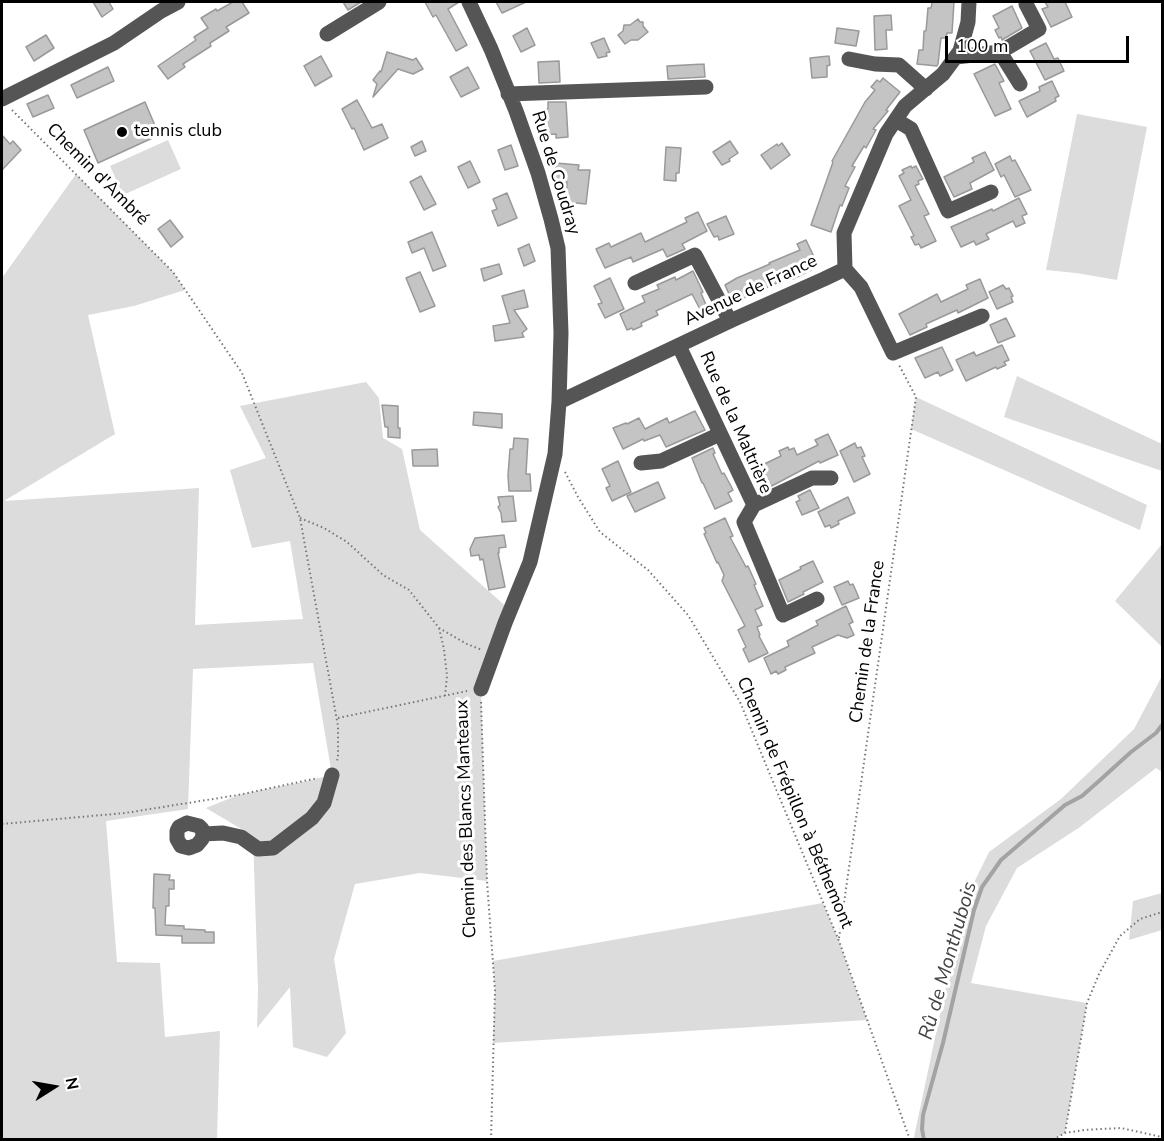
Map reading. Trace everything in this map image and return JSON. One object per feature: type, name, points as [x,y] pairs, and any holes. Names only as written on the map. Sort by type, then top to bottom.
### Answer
[{"type":"street","points":[[2,99],[114,44],[161,11],[178,2]]},
{"type":"street","points":[[327,34],[379,2]]},
{"type":"street","name":"Rue de Coudray","points":[[469,2],[483,30],[538,173],[558,248],[561,333],[559,402]]},
{"type":"street","name":"Avenue de France","points":[[559,402],[844,269],[844,233],[886,134],[906,106],[943,75],[960,51],[968,22],[969,2]]},
{"type":"street","points":[[956,57],[1000,52],[1039,29],[1026,4]]},
{"type":"street","points":[[1000,52],[1020,84]]},
{"type":"street","points":[[849,59],[874,64],[899,65],[926,89]]},
{"type":"street","points":[[508,94],[706,87]]},
{"type":"street","points":[[896,120],[911,129],[948,211],[991,192]]},
{"type":"street","points":[[635,284],[695,255],[730,321]]},
{"type":"street","points":[[844,269],[861,287],[893,353],[982,316]]},
{"type":"street","name":"Rue de la Maltrière","points":[[679,346],[754,506],[744,522],[783,615],[817,600]]},
{"type":"street","name":"Chemin des Blancs Manteaux","points":[[481,689],[530,562],[555,454],[559,402]]},
{"type":"street","points":[[641,463],[660,460],[720,434]]},
{"type":"street","points":[[754,506],[812,478],[831,478]]},
{"type":"street","points":[[203,834],[224,833],[241,837],[258,849],[273,848],[312,818],[324,803],[332,775]]},
{"type":"path","name":"Chemin d'Ambré","points":[[2,99],[173,272],[242,373],[300,518],[338,726],[338,758],[332,775]]},
{"type":"path","name":"Chemin de la France","points":[[839,940],[916,397],[893,353]]},
{"type":"path","name":"Chemin de Frépillon à Béthemont","points":[[555,454],[600,532],[648,570],[688,615],[740,702],[839,940],[910,1140]]},
{"type":"path","points":[[300,518],[324,528],[347,542],[383,575],[409,590],[439,628],[493,655]]},
{"type":"path","points":[[439,628],[447,675],[445,696]]},
{"type":"path","points":[[337,718],[481,689]]},
{"type":"path","name":"Chemin des Blancs Manteaux","points":[[481,689],[487,881],[495,992],[491,1140]]},
{"type":"path","points":[[2,824],[125,813],[238,795],[332,775]]},
{"type":"path","points":[[1065,1133],[1087,1003],[1099,974],[1120,936],[1140,919],[1162,912]]},
{"type":"path","points":[[1053,1140],[1065,1133],[1121,1128],[1162,1137]]},
{"type":"shaded area","points":[[1077,114],[1147,127],[1117,280],[1046,270]]},
{"type":"shaded area","points":[[168,140],[181,169],[123,195],[110,166]]},
{"type":"shaded area","points":[[76,174],[173,272],[185,290],[134,306],[88,315],[115,434],[4,501],[199,488],[195,625],[303,619],[290,541],[252,548],[230,470],[266,458],[240,406],[366,382],[379,398],[383,438],[402,449],[420,530],[510,610],[481,689],[487,881],[420,873],[355,884],[334,959],[346,1033],[327,1057],[293,1047],[290,987],[257,1028],[258,989],[253,836],[206,808],[238,795],[332,775],[313,663],[193,669],[188,809],[106,821],[117,962],[160,963],[165,1037],[220,1031],[217,1139],[2,1140],[2,278]]},
{"type":"shaded area","points":[[1017,376],[1162,444],[1162,471],[1004,417]]},
{"type":"shaded area","points":[[916,397],[1147,505],[1140,530],[911,429]]},
{"type":"shaded area","points":[[1162,544],[1162,647],[1115,601]]},
{"type":"shaded area","points":[[1162,676],[1162,772],[1156,768],[1080,827],[1017,868],[986,926],[971,983],[1087,1003],[1065,1133],[1052,1140],[915,1139],[963,905],[989,852],[1061,799],[1134,729]]},
{"type":"shaded area","points":[[1162,893],[1162,930],[1129,940],[1133,901]]},
{"type":"shaded area","points":[[823,903],[867,1020],[493,1043],[495,992],[493,961]]},
{"type":"building","points":[[93,2],[109,2],[113,9],[102,17]]},
{"type":"building","points":[[233,2],[242,2],[249,13],[226,27],[229,31],[183,64],[185,67],[168,79],[158,66],[196,40],[194,37],[208,28],[201,18]]},
{"type":"building","points":[[343,2],[361,2],[348,10]]},
{"type":"building","points":[[425,2],[459,2],[448,9],[467,45],[456,51],[436,15],[433,17]]},
{"type":"building","points":[[496,2],[526,2],[502,13]]},
{"type":"building","points":[[933,2],[954,2],[952,33],[947,33],[946,38],[941,38],[937,66],[917,64],[919,50],[923,50],[928,8],[931,8]]},
{"type":"building","points":[[1045,2],[1065,2],[1072,17],[1051,27],[1042,9],[1048,7]]},
{"type":"building","points":[[1012,6],[1022,28],[1002,40],[995,30],[999,28],[993,16]]},
{"type":"building","points":[[891,15],[892,30],[886,30],[887,49],[875,50],[874,16]]},
{"type":"building","points":[[638,19],[643,22],[648,32],[638,40],[631,40],[625,44],[618,35],[623,31],[624,25],[630,25]]},
{"type":"building","points":[[527,28],[535,45],[521,52],[513,36]]},
{"type":"building","points":[[837,28],[859,31],[856,46],[835,43]]},
{"type":"building","points":[[46,35],[54,48],[34,61],[26,47]]},
{"type":"building","points":[[604,38],[610,52],[606,53],[607,56],[598,58],[591,43]]},
{"type":"building","points":[[1046,43],[1054,59],[1058,58],[1064,71],[1045,80],[1030,51]]},
{"type":"building","points":[[387,52],[413,60],[416,58],[423,69],[413,74],[398,69],[373,97],[377,84],[373,80],[381,72]]},
{"type":"building","points":[[321,56],[332,76],[315,86],[304,66]]},
{"type":"building","points":[[829,56],[830,65],[827,66],[827,77],[812,78],[810,58]]},
{"type":"building","points":[[559,61],[560,82],[539,83],[538,62]]},
{"type":"building","points":[[704,64],[705,77],[668,79],[667,66]]},
{"type":"building","points":[[995,64],[1004,81],[999,83],[1011,109],[995,116],[974,74]]},
{"type":"building","points":[[108,67],[114,81],[77,98],[71,85]]},
{"type":"building","points":[[468,67],[479,88],[461,97],[450,77]]},
{"type":"building","points":[[883,78],[900,92],[873,129],[876,130],[866,148],[864,146],[852,166],[855,167],[845,186],[849,188],[842,206],[840,205],[831,232],[811,225],[832,161],[865,102],[875,90],[871,87],[877,80],[880,82]]},
{"type":"building","points":[[1052,81],[1059,96],[1055,98],[1056,101],[1027,117],[1019,101],[1040,91],[1039,87]]},
{"type":"building","points":[[48,95],[54,108],[33,117],[27,104]]},
{"type":"building","points":[[357,100],[372,128],[382,124],[388,138],[364,150],[342,109]]},
{"type":"building","name":"tennis club","points":[[145,102],[159,135],[98,163],[84,130]]},
{"type":"building","points":[[548,102],[566,102],[568,137],[556,138],[556,134],[541,135],[541,122],[546,121],[545,109],[548,109]]},
{"type":"building","points":[[2,135],[10,144],[13,141],[21,150],[2,170]]},
{"type":"building","points":[[422,141],[426,151],[415,156],[411,147]]},
{"type":"building","points":[[730,141],[738,153],[722,165],[713,152]]},
{"type":"building","points":[[782,143],[790,155],[771,169],[761,155]]},
{"type":"building","points":[[511,145],[518,166],[505,170],[498,150]]},
{"type":"building","points":[[666,147],[681,148],[676,181],[664,180]]},
{"type":"building","points":[[985,152],[994,170],[970,183],[972,189],[954,197],[944,177],[974,162],[972,158]]},
{"type":"building","points":[[1010,156],[1012,161],[1015,160],[1031,190],[1015,197],[1004,175],[1001,177],[995,164]]},
{"type":"building","points":[[470,161],[480,182],[468,188],[458,167]]},
{"type":"building","points":[[556,163],[579,165],[578,170],[590,170],[586,204],[566,202],[567,182],[554,181]]},
{"type":"building","points":[[911,166],[912,168],[916,166],[923,179],[915,186],[929,214],[924,216],[936,241],[921,248],[919,244],[915,245],[911,237],[914,236],[899,206],[911,200],[899,176],[904,173],[902,170]]},
{"type":"building","points":[[421,176],[436,204],[424,210],[410,182]]},
{"type":"building","points":[[507,193],[517,218],[498,226],[492,211],[497,209],[493,199]]},
{"type":"building","points":[[1019,198],[1027,214],[1022,216],[1025,223],[1016,227],[1013,221],[986,234],[989,239],[976,245],[974,241],[961,247],[951,227]]},
{"type":"building","points":[[698,212],[707,231],[682,244],[685,249],[667,257],[663,249],[633,262],[631,257],[605,268],[596,249],[609,243],[611,247],[641,233],[645,242],[687,222],[685,218]]},
{"type":"building","points":[[726,216],[734,234],[719,240],[718,236],[714,237],[707,224]]},
{"type":"building","points":[[170,220],[183,237],[171,247],[158,229]]},
{"type":"building","points":[[432,232],[446,266],[433,271],[424,248],[412,253],[408,242]]},
{"type":"building","points":[[806,240],[816,261],[808,265],[811,270],[793,279],[792,276],[733,303],[725,285],[800,250],[797,244]]},
{"type":"building","points":[[529,244],[535,261],[524,266],[518,249]]},
{"type":"building","points":[[499,264],[502,274],[484,281],[481,269]]},
{"type":"building","points":[[693,271],[709,312],[703,315],[692,294],[656,311],[658,315],[641,323],[642,326],[627,330],[620,314],[645,302],[642,296],[659,289],[657,285],[675,277],[676,280]]},
{"type":"building","points":[[420,272],[435,306],[420,312],[406,278]]},
{"type":"building","points":[[610,278],[624,309],[605,318],[598,304],[602,303],[594,286]]},
{"type":"building","points":[[980,279],[988,298],[958,313],[957,310],[926,324],[927,327],[910,335],[899,314],[937,294],[941,302],[968,289],[966,285]]},
{"type":"building","points":[[1003,285],[1006,289],[1009,288],[1013,302],[997,309],[989,292]]},
{"type":"building","points":[[524,290],[528,307],[514,310],[527,329],[522,333],[524,337],[495,341],[493,326],[510,323],[502,296]]},
{"type":"building","points":[[1006,318],[1015,336],[998,343],[990,325]]},
{"type":"building","points":[[1002,345],[1009,360],[1004,362],[1006,365],[997,369],[996,367],[966,381],[956,360],[974,352],[976,356]]},
{"type":"building","points":[[942,347],[953,370],[940,376],[938,372],[925,378],[915,358]]},
{"type":"building","points":[[382,405],[398,406],[400,438],[388,437],[388,427],[385,427]]},
{"type":"building","points":[[695,411],[705,430],[666,447],[660,435],[644,441],[643,439],[623,449],[613,428],[639,418],[645,429],[667,418],[669,423]]},
{"type":"building","points":[[474,412],[502,414],[502,428],[473,425]]},
{"type":"building","points":[[828,434],[838,455],[820,463],[819,461],[766,489],[756,468],[781,456],[779,451],[788,447],[789,450],[794,448],[797,455],[818,445],[815,440]]},
{"type":"building","points":[[514,438],[528,439],[526,474],[530,474],[531,491],[509,491],[510,449],[513,449]]},
{"type":"building","points":[[855,443],[857,448],[861,447],[865,456],[862,457],[870,474],[854,482],[840,451]]},
{"type":"building","points":[[713,448],[715,453],[713,454],[722,474],[724,473],[733,490],[728,493],[732,501],[715,509],[692,458]]},
{"type":"building","points":[[437,449],[438,466],[413,466],[412,450]]},
{"type":"building","points":[[618,461],[631,492],[612,501],[606,488],[610,486],[602,469]]},
{"type":"building","points":[[658,482],[665,498],[635,512],[627,496]]},
{"type":"building","points":[[810,490],[819,508],[802,515],[796,502],[800,500],[798,496]]},
{"type":"building","points":[[513,496],[516,521],[502,522],[498,497]]},
{"type":"building","points":[[848,497],[855,513],[838,521],[839,524],[831,528],[830,525],[825,527],[818,512]]},
{"type":"building","points":[[725,518],[733,536],[730,537],[746,567],[748,566],[763,606],[755,610],[762,625],[757,627],[759,636],[768,653],[749,662],[743,649],[746,647],[738,630],[745,626],[722,581],[724,575],[704,534],[706,533],[704,528]]},
{"type":"building","points":[[504,535],[506,547],[499,548],[498,553],[505,587],[489,590],[483,559],[480,560],[479,555],[471,556],[470,549],[475,538]]},
{"type":"building","points":[[813,561],[823,582],[788,602],[779,580]]},
{"type":"building","points":[[848,581],[850,585],[853,584],[859,598],[842,605],[834,587]]},
{"type":"building","points":[[846,606],[853,622],[849,624],[854,635],[847,638],[838,635],[812,647],[815,653],[785,667],[786,670],[778,674],[776,671],[771,674],[764,658],[789,646],[787,641],[818,625],[816,621]]},
{"type":"building","points":[[154,874],[170,875],[169,880],[174,880],[174,889],[169,889],[169,906],[166,906],[165,925],[214,932],[214,943],[182,943],[182,936],[156,935],[155,908],[153,908]]},
{"type":"waterway","name":"Rû de Monthubois","points":[[924,1140],[923,1115],[943,1043],[974,910],[982,887],[1001,860],[1065,805],[1082,796],[1156,733],[1162,725]]},
{"type":"place","name":"tennis club","points":[[122,132]]}]
